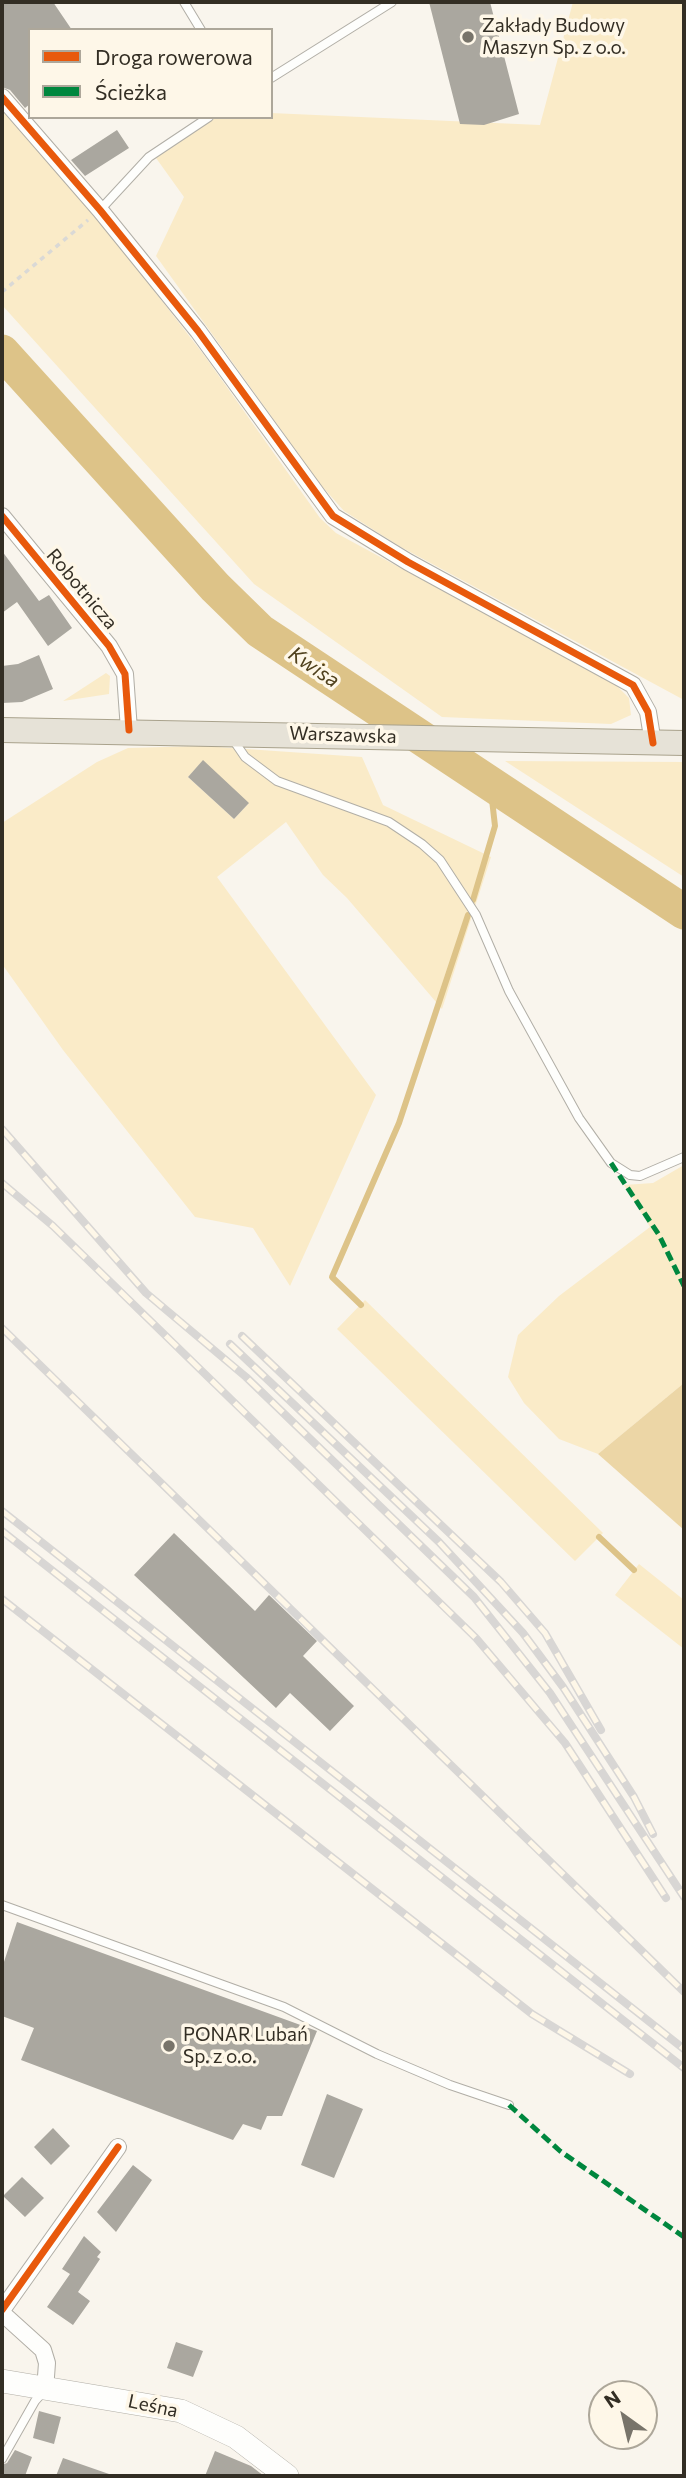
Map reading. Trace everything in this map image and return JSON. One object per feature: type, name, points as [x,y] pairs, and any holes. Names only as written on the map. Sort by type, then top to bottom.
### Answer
[{"type":"main road","name":"Warszawska","points":[[2,730],[234,732],[684,743]]},
{"type":"main road","name":"Leśna","points":[[2,2381],[45,2390],[131,2400],[181,2411],[236,2437],[287,2476]]},
{"type":"street","points":[[2,97],[100,210],[198,331],[332,516],[408,562],[633,685],[648,712],[653,743]]},
{"type":"street","name":"Robotnicza","points":[[2,516],[109,646],[125,674],[129,730]]},
{"type":"street","points":[[45,2390],[47,2363],[43,2350],[2,2312],[118,2147]]},
{"type":"lane","points":[[184,2],[200,28]]},
{"type":"lane","points":[[273,77],[392,2]]},
{"type":"lane","points":[[100,210],[149,157],[206,119]]},
{"type":"lane","points":[[234,732],[245,757],[277,781],[389,822],[440,860],[476,915],[509,990],[579,1118],[611,1163],[630,1175],[640,1177],[684,1157]]},
{"type":"lane","points":[[2,1905],[284,2007],[377,2054],[450,2085],[509,2105]]},
{"type":"lane","points":[[2,2459],[35,2401],[45,2390]]},
{"type":"path","points":[[2,292],[100,210]]},
{"type":"shaded area","points":[[573,2],[684,2],[684,700],[399,546],[344,511],[320,484],[156,256],[184,197],[156,158],[214,119],[273,119],[273,113],[540,125]]},
{"type":"shaded area","points":[[2,107],[84,200],[204,355],[320,518],[336,533],[615,684],[629,698],[631,715],[611,724],[442,717],[254,584],[2,305]]},
{"type":"shaded area","points":[[106,673],[110,676],[109,694],[63,701]]},
{"type":"shaded area","points":[[203,746],[362,757],[383,805],[491,857],[442,1009],[347,898],[323,875],[286,822],[217,877],[376,1095],[290,1286],[253,1228],[195,1217],[63,1050],[2,964],[2,823],[97,762],[128,748]],"holes":[[[203,761],[248,804],[234,819],[188,777]]]},
{"type":"shaded area","points":[[505,761],[684,762],[684,877]]},
{"type":"shaded area","points":[[684,1165],[684,1383],[598,1454],[559,1439],[524,1403],[508,1377],[518,1335],[559,1296],[650,1227],[624,1185],[653,1183]]},
{"type":"shaded area","points":[[365,1300],[603,1533],[575,1561],[337,1329]]},
{"type":"shaded area","points":[[684,1383],[684,1530],[598,1454]]},
{"type":"shaded area","points":[[639,1564],[684,1600],[684,1649],[615,1595]]},
{"type":"building","points":[[2,2],[53,2],[71,28],[28,28],[28,106],[25,108],[10,90],[2,87]]},
{"type":"building","name":"Zakłady Budowy Maszyn Sp. z o.o.","points":[[429,2],[490,2],[519,114],[484,125],[460,124]]},
{"type":"building","points":[[117,130],[129,148],[85,176],[71,160]]},
{"type":"building","points":[[2,551],[39,601],[49,595],[72,628],[48,646],[17,602],[2,613]]},
{"type":"building","points":[[39,655],[53,689],[22,702],[2,703],[2,666],[18,664]]},
{"type":"building","points":[[203,760],[249,803],[234,819],[188,777]]},
{"type":"building","points":[[174,1533],[255,1611],[269,1595],[317,1641],[303,1656],[354,1706],[330,1731],[290,1693],[276,1708],[134,1575]]},
{"type":"building","name":"PONAR Lubań Sp. z o.o.","points":[[17,1922],[317,2031],[282,2116],[267,2116],[261,2130],[243,2124],[233,2140],[21,2060],[34,2028],[2,2016],[2,1968]]},
{"type":"building","points":[[327,2094],[363,2109],[334,2178],[301,2165]]},
{"type":"building","points":[[53,2128],[70,2146],[51,2165],[34,2147]]},
{"type":"building","points":[[133,2165],[152,2180],[116,2232],[97,2212]]},
{"type":"building","points":[[22,2177],[44,2198],[25,2217],[3,2196]]},
{"type":"building","points":[[84,2236],[101,2252],[97,2257],[100,2259],[78,2292],[90,2301],[73,2325],[47,2307],[70,2274],[62,2269]]},
{"type":"building","points":[[176,2342],[203,2351],[193,2377],[167,2368]]},
{"type":"building","points":[[39,2411],[61,2417],[54,2444],[33,2438]]},
{"type":"building","points":[[15,2450],[32,2457],[25,2476],[2,2476],[2,2465],[7,2463]]},
{"type":"building","points":[[215,2451],[251,2466],[264,2476],[205,2476]]},
{"type":"building","points":[[63,2458],[109,2474],[109,2476],[56,2476]]},
{"type":"waterway","name":"Kwisa","points":[[2,352],[215,587],[260,631],[684,912]]},
{"type":"waterway","points":[[473,900],[495,826],[490,782]]},
{"type":"waterway","points":[[361,1305],[332,1277],[399,1123],[468,915]]},
{"type":"waterway","points":[[599,1537],[634,1570]]},
{"type":"railway","points":[[2,1129],[146,1293],[246,1377],[474,1597],[550,1693],[684,1897]]},
{"type":"railway","points":[[2,1183],[53,1226],[476,1638],[565,1743],[666,1898]]},
{"type":"railway","points":[[2,1328],[684,1992]]},
{"type":"railway","points":[[242,1336],[501,1582],[545,1633],[601,1730]]},
{"type":"railway","points":[[230,1344],[439,1542],[523,1633],[563,1687],[634,1797],[653,1834]]},
{"type":"railway","points":[[2,1511],[684,2049]]},
{"type":"railway","points":[[2,1531],[684,2068]]},
{"type":"railway","points":[[2,1599],[532,2014],[630,2074]]},
{"type":"marked path","points":[[611,1163],[659,1235],[684,1286]]},
{"type":"marked path","points":[[509,2105],[560,2151],[684,2237]]},
{"type":"cycle path","points":[[2,97],[100,210],[198,331],[333,516],[408,562],[633,685],[648,712],[653,743]]},
{"type":"cycle path","points":[[2,516],[109,646],[125,674],[129,730]]},
{"type":"cycle path","points":[[2,2310],[118,2147]]},
{"type":"place","name":"Zakłady Budowy Maszyn Sp. z o.o.","points":[[468,37]]},
{"type":"place","name":"PONAR Lubań Sp. z o.o.","points":[[169,2046]]}]
